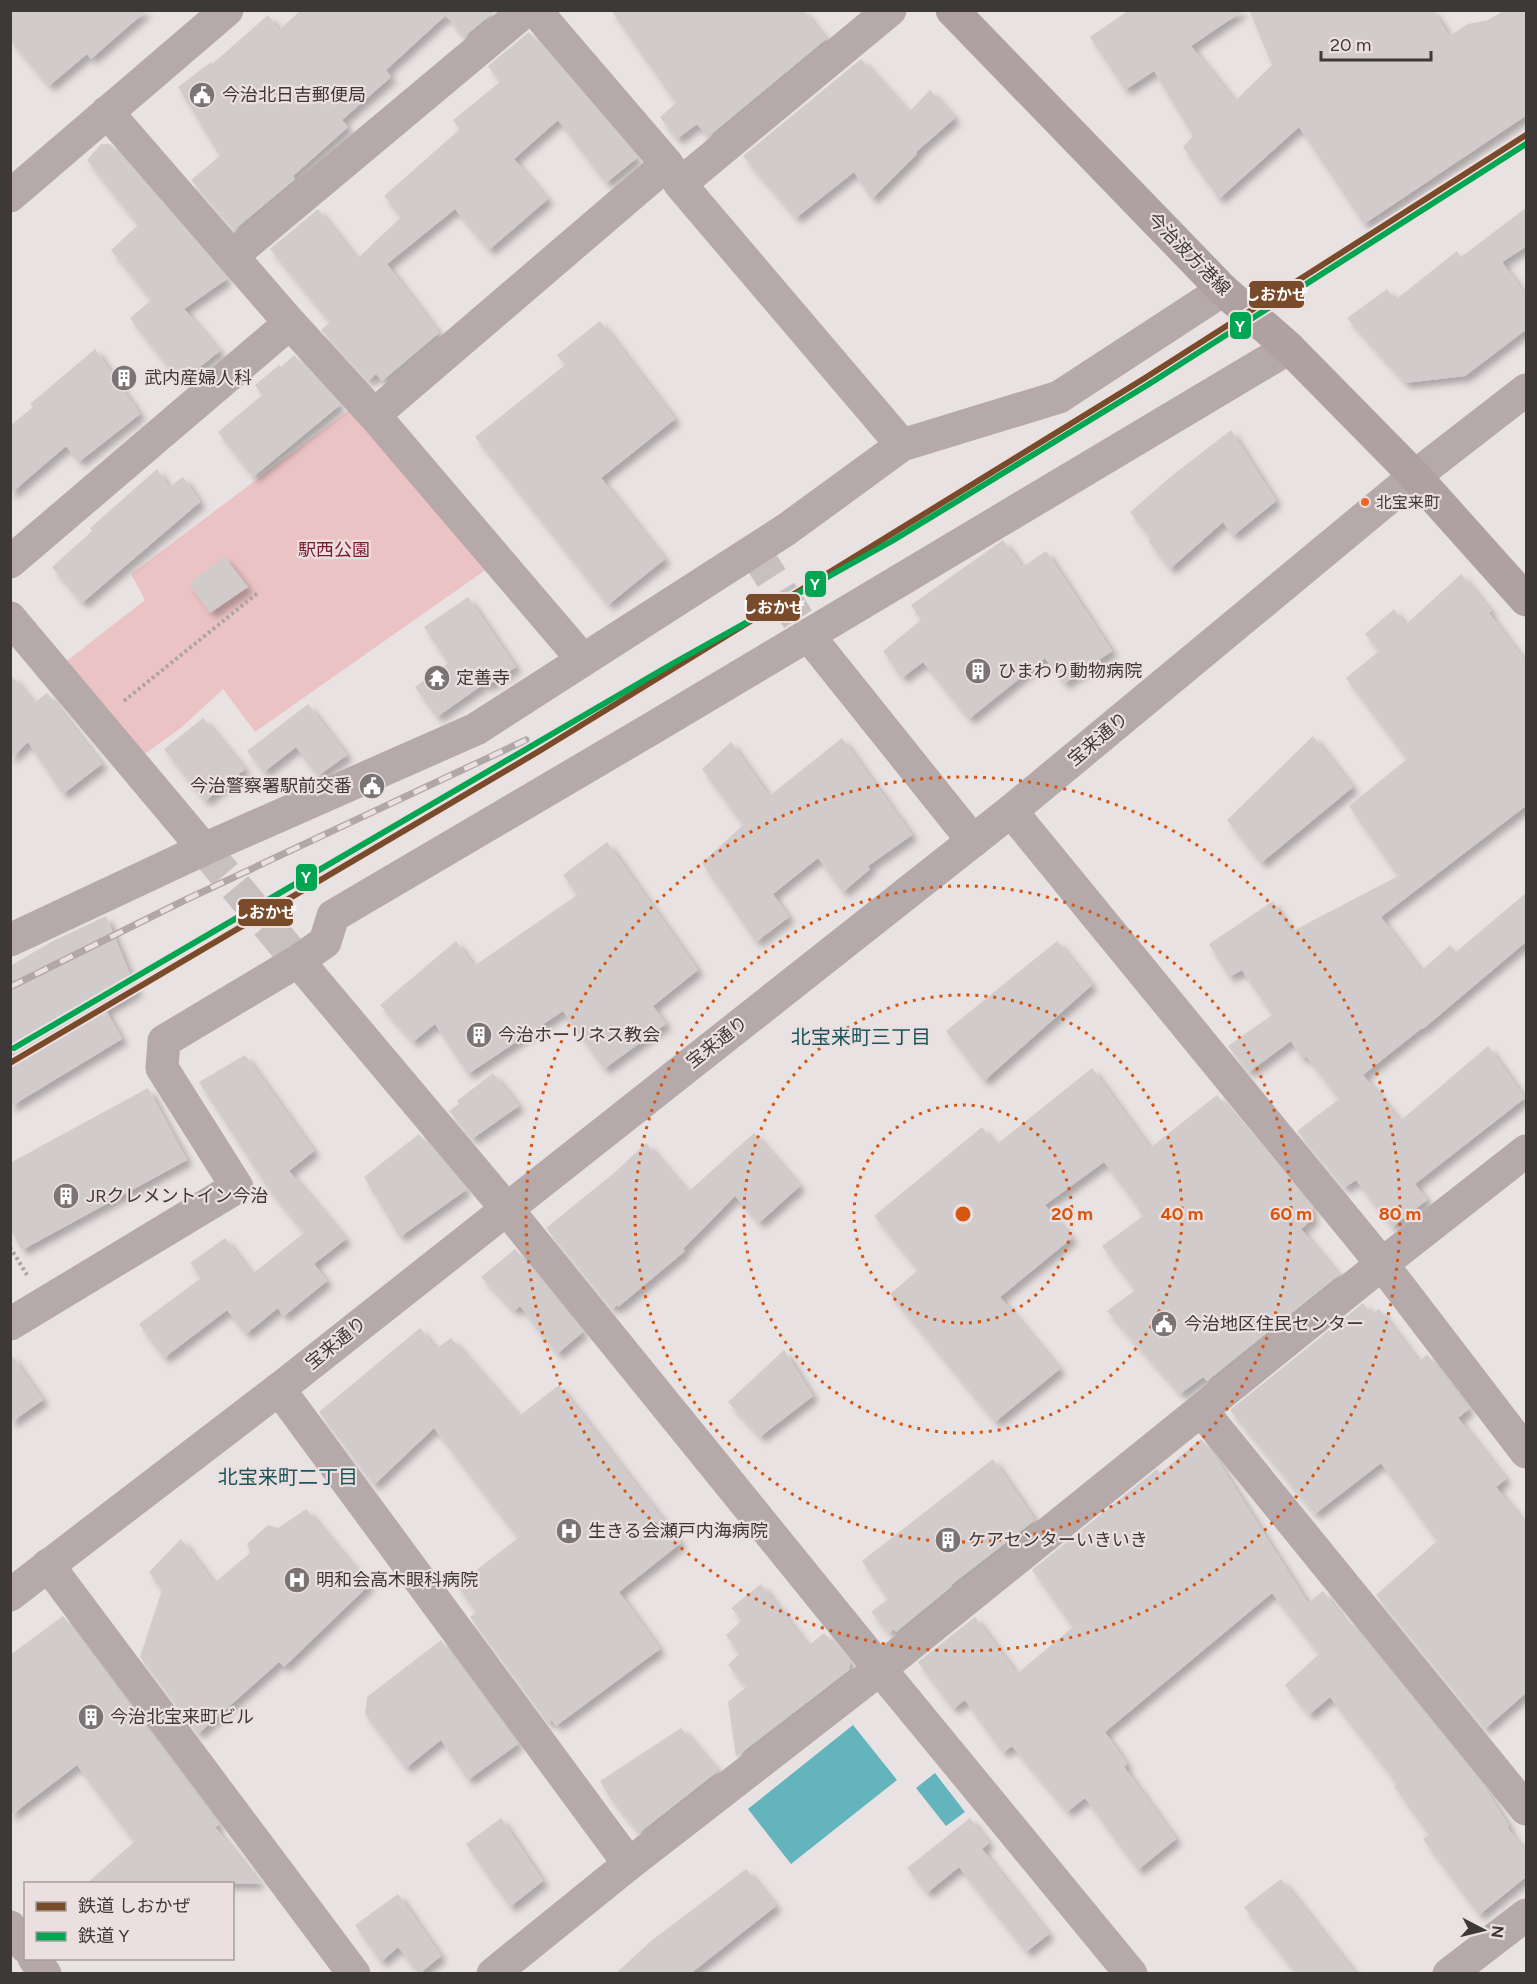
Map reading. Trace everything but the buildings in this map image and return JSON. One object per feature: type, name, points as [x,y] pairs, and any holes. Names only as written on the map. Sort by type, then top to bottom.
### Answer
[{"type":"main road","name":"今治波方港線","points":[[952,10],[1223,290],[1289,348],[1415,476],[1527,600]]},
{"type":"main road","points":[[10,1927],[24,1944]]},
{"type":"main road","points":[[35,1960],[45,1974]]},
{"type":"street","points":[[232,256],[526,10]]},
{"type":"street","points":[[534,10],[902,445]]},
{"type":"street","points":[[374,415],[673,174],[890,10]]},
{"type":"street","points":[[10,196],[227,11]]},
{"type":"street","points":[[107,112],[290,323],[374,415],[583,660]]},
{"type":"street","points":[[11,939],[204,849],[476,729],[787,529],[902,445],[1059,397],[1223,290]]},
{"type":"street","points":[[10,561],[290,323]]},
{"type":"street","points":[[10,1324],[237,1187],[162,1068],[164,1041],[298,961],[325,942],[333,916],[1289,348]]},
{"type":"street","name":"宝来通り","points":[[10,1595],[279,1389],[1011,811],[1415,476],[1527,390]]},
{"type":"street","points":[[10,618],[204,849]]},
{"type":"street","points":[[808,635],[973,841]]},
{"type":"street","points":[[1011,811],[1382,1264],[1527,1452]]},
{"type":"street","points":[[298,961],[506,1208],[880,1670],[1131,1974]]},
{"type":"street","points":[[493,1974],[629,1864],[880,1670],[1382,1264],[1527,1151]]},
{"type":"street","points":[[279,1389],[629,1864]]},
{"type":"street","points":[[1202,1411],[1527,1809]]},
{"type":"street","points":[[48,1565],[354,1974]]},
{"type":"street","points":[[1449,1974],[1527,1915]]},
{"type":"path","points":[[122,703],[259,592]]},
{"type":"green space","name":"駅西公園","points":[[357,404],[494,564],[255,732],[223,689],[181,728],[139,758],[59,667],[145,600],[131,574]]},
{"type":"water","points":[[853,1725],[897,1780],[791,1864],[748,1809]]},
{"type":"water","points":[[935,1773],[965,1812],[946,1826],[916,1788]]},
{"type":"tunnel","points":[[754,550],[808,635]]},
{"type":"tunnel","points":[[204,849],[298,961]]},
{"type":"railway","points":[[10,987],[181,902],[526,740]]},
{"type":"rail line","name":"しおかぜ","points":[[10,1063],[541,750],[1145,378],[1526,135]]},
{"type":"rail line","name":"Y","points":[[14,1048],[672,664],[892,541],[1149,384],[1526,144]]},
{"type":"place","name":"今治北日吉郵便局","points":[[202,95]]},
{"type":"place","name":"武内産婦人科","points":[[124,378]]},
{"type":"place","name":"北宝来町","points":[[1365,502]]},
{"type":"place","name":"ひまわり動物病院","points":[[978,671]]},
{"type":"place","name":"定善寺","points":[[437,678]]},
{"type":"place","name":"今治警察署駅前交番","points":[[372,786]]},
{"type":"place","name":"今治ホーリネス教会","points":[[479,1035]]},
{"type":"place","name":"JRクレメントイン今治","points":[[66,1196]]},
{"type":"place","name":"今治地区住民センター","points":[[1164,1324]]},
{"type":"place","name":"生きる会瀬戸内海病院","points":[[569,1531]]},
{"type":"place","name":"ケアセンターいきいき","points":[[948,1540]]},
{"type":"place","name":"明和会高木眼科病院","points":[[297,1580]]},
{"type":"place","name":"今治北宝来町ビル","points":[[91,1717]]},
{"type":"district","name":"北宝来町三丁目","points":[[861,1037]]},
{"type":"district","name":"北宝来町二丁目","points":[[288,1477]]}]
